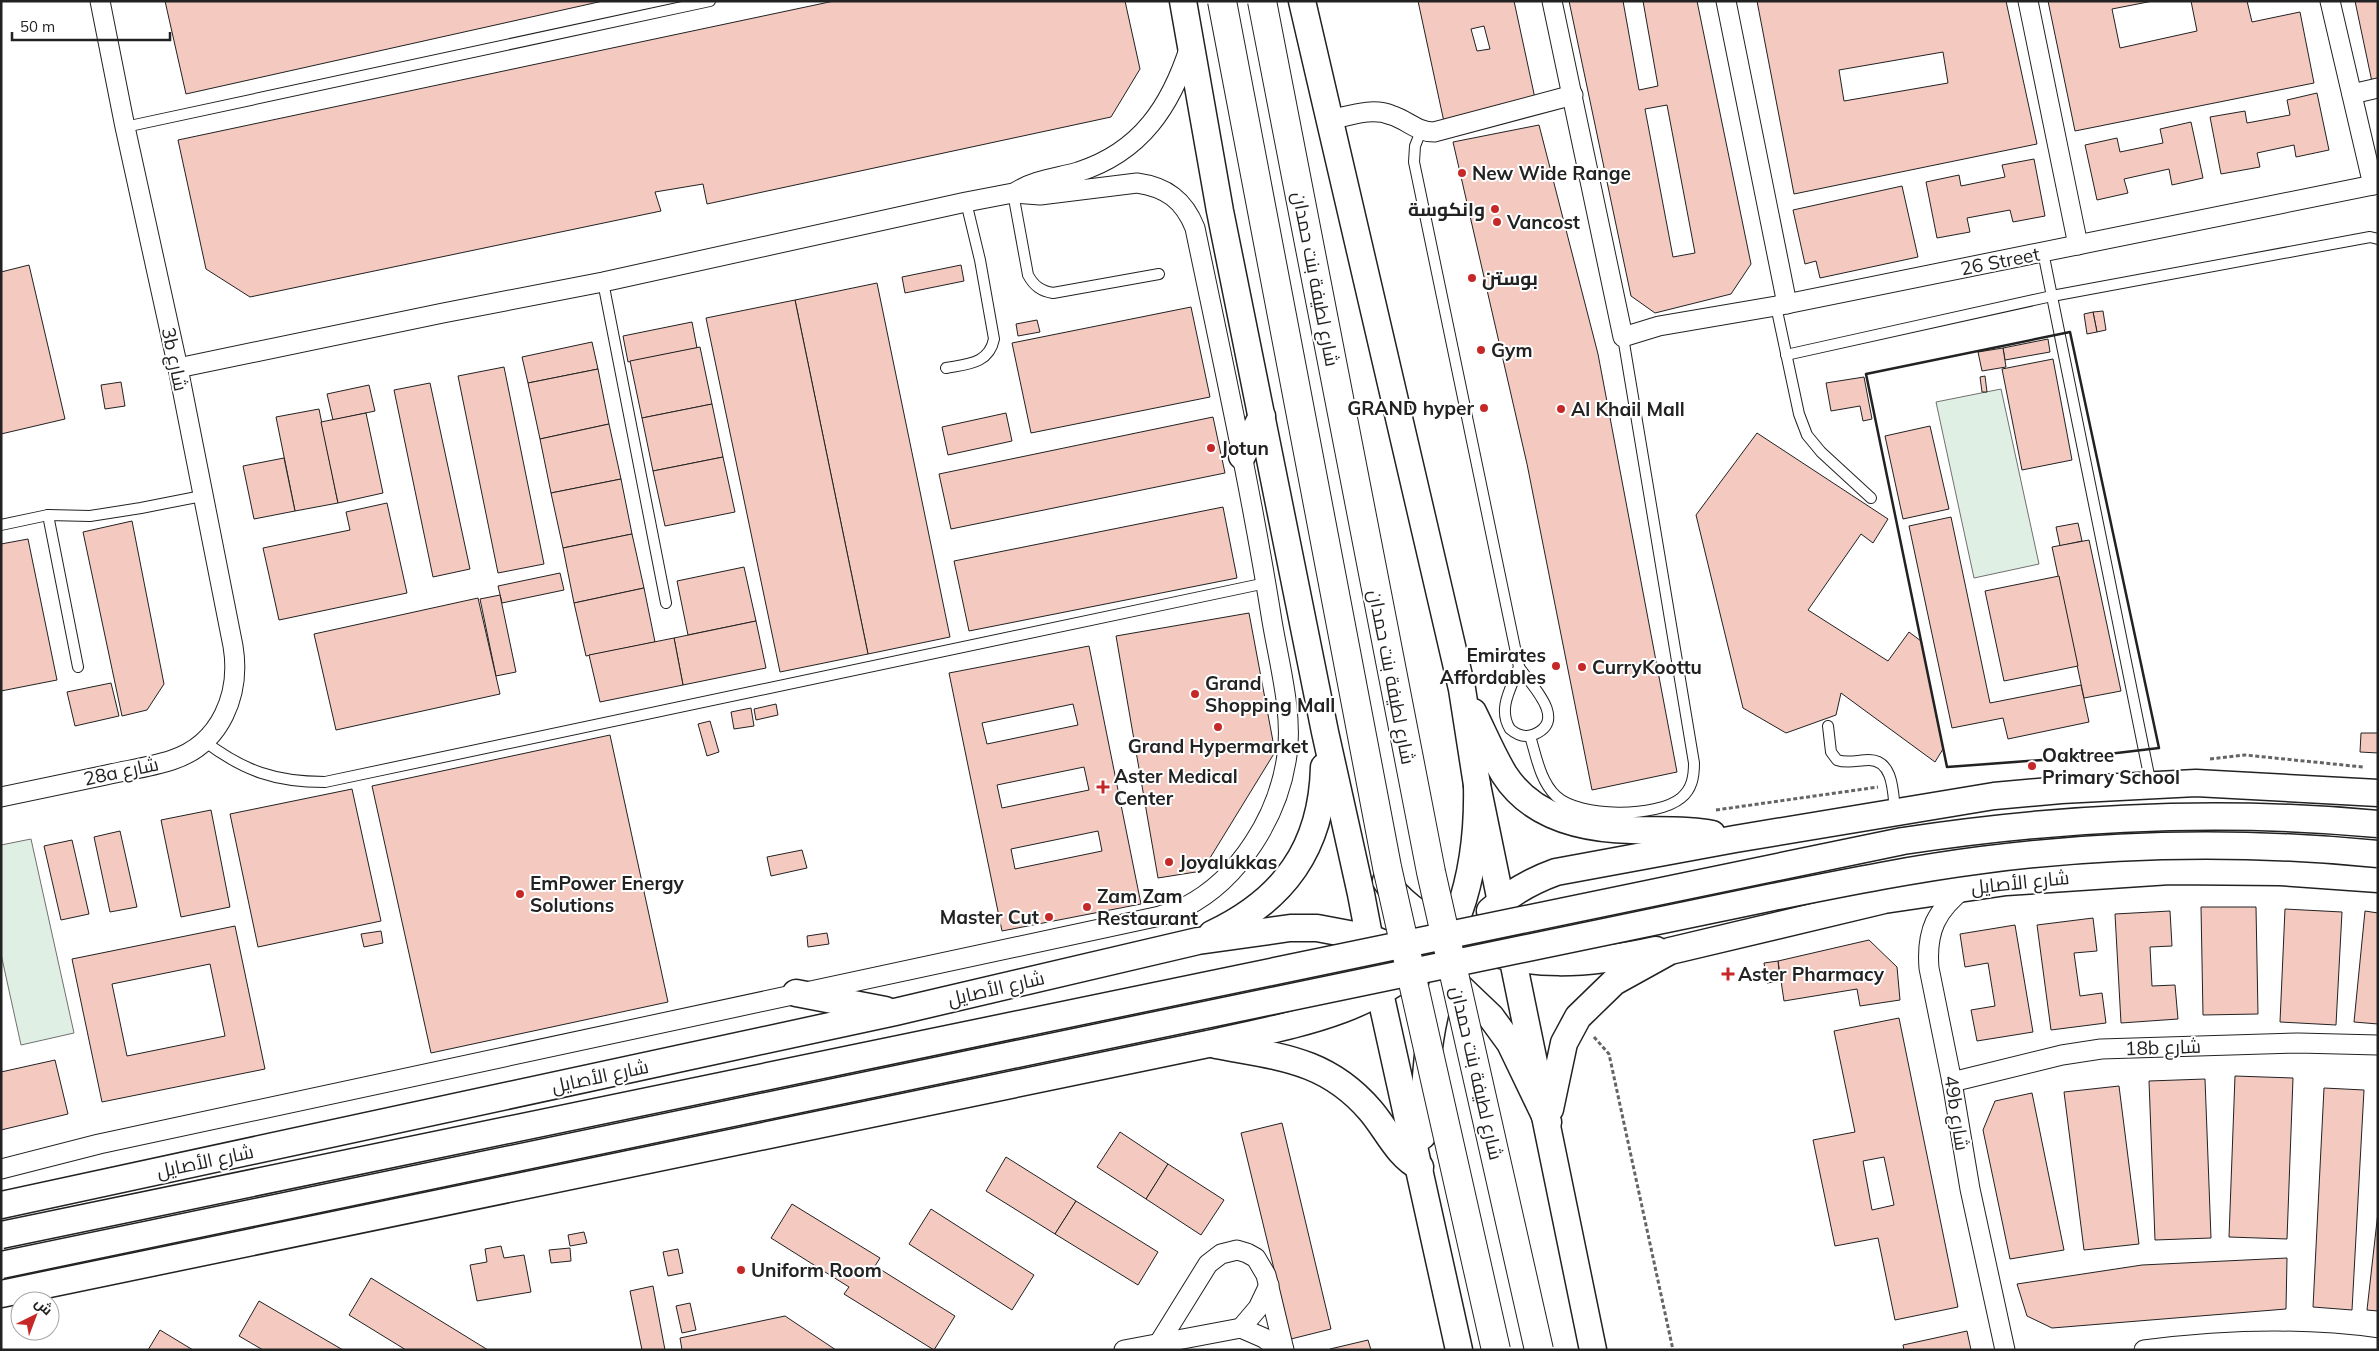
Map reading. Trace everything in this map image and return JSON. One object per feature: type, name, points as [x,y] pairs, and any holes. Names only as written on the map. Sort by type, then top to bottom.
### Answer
[{"type":"main road","name":"شارع لطيفة بنت حمدان","points":[[1222,1],[1387,867],[1496,1350]]},
{"type":"main road","name":"شارع لطيفة بنت حمدان","points":[[1262,1],[1429,863],[1539,1350]]},
{"type":"street","name":"3b شارع","points":[[100,1],[125,126],[178,368],[235,661],[234,689],[224,716]]},
{"type":"street","points":[[1183,1],[1220,211],[1325,732],[1370,938],[1380,994],[1420,1167],[1459,1350]]},
{"type":"street","points":[[1552,1],[1623,337]]},
{"type":"street","points":[[1726,1],[1782,305]]},
{"type":"street","points":[[2028,1],[2078,245]]},
{"type":"street","points":[[2330,1],[2376,184]]},
{"type":"street","points":[[1306,8],[1329,120],[1462,689],[1477,785],[1548,1122],[1555,1168],[1593,1350]]},
{"type":"street","points":[[1013,194],[1037,182],[1095,166],[1138,139],[1150,127],[1170,95],[1191,42]]},
{"type":"street","points":[[2352,94],[2378,88]]},
{"type":"street","points":[[1329,120],[1368,112],[1380,112],[1392,115],[1421,131],[1434,132],[1573,95]]},
{"type":"street","points":[[1,1169],[99,1144],[1160,916],[1185,907],[1214,886],[1245,854],[1260,832],[1282,782],[1287,756],[1289,729],[1266,583],[1242,456],[1194,228],[1189,213],[1179,201],[1160,188],[1137,183],[1040,195],[1013,194],[966,202],[603,282],[443,312],[178,368]]},
{"type":"street","name":"26 Street","points":[[1623,337],[1659,326],[1782,305],[2376,184]]},
{"type":"street","points":[[1242,456],[1262,416]]},
{"type":"street","points":[[1462,689],[1504,775],[1522,795],[1544,812],[1569,823],[1595,828],[1710,833],[1735,839]]},
{"type":"street","name":"28a شارع","points":[[1,797],[157,764],[190,752],[204,741],[224,716]]},
{"type":"street","points":[[1325,732],[1339,752],[1360,832],[1377,868],[1388,884],[1425,919],[1457,937],[1512,957],[1541,962],[1570,963],[1662,949],[1670,950]]},
{"type":"street","points":[[1198,941],[1220,930],[1260,904],[1295,869],[1305,853],[1321,810],[1324,788],[1325,732]]},
{"type":"street","points":[[4,1297],[271,1239],[1208,1044],[1334,1014],[1380,994],[1403,979],[1502,900],[1530,882],[1556,872],[1735,839],[1994,796],[2061,790],[2196,783],[2378,793]]},
{"type":"street","points":[[1420,1167],[1428,1040],[1452,957],[1474,857],[1478,821],[1477,785]]},
{"type":"street","points":[[1,1235],[1903,841],[2039,823],[2155,816],[2244,816],[2378,824]]},
{"type":"street","points":[[1,1265],[1773,897],[1913,870],[2052,852],[2122,848],[2261,846],[2378,854]]},
{"type":"street","name":"شارع الأصايل","points":[[1670,950],[1884,900],[1966,887],[2061,877],[2170,871],[2280,872],[2378,878]]},
{"type":"street","name":"49b شارع","points":[[1966,887],[1951,899],[1939,913],[1931,930],[1928,949],[1929,968],[1952,1082],[1970,1190],[2005,1350]]},
{"type":"street","points":[[1198,941],[1290,928],[1344,932],[1370,938],[1424,961],[1446,974],[1492,1017],[1510,1043],[1548,1122]]},
{"type":"street","name":"شارع الأصايل","points":[[1,1205],[895,1012],[1198,941]]},
{"type":"street","points":[[1548,1122],[1564,1043],[1578,1017],[1614,982],[1670,950]]},
{"type":"street","points":[[796,994],[895,1012]]},
{"type":"street","name":"18b شارع","points":[[1952,1082],[2062,1055],[2101,1049],[2298,1043],[2378,1045]]},
{"type":"street","points":[[1208,1044],[1287,1058],[1307,1064],[1334,1077],[1369,1109],[1406,1157],[1420,1167]]},
{"type":"street","points":[[1159,1343],[1208,1264],[1221,1254],[1237,1250],[1256,1258],[1266,1275],[1284,1350]]},
{"type":"street","points":[[1241,1328],[1258,1308],[1269,1284]]},
{"type":"street","points":[[1124,1350],[1241,1328],[1264,1338],[1279,1350]]},
{"type":"street","points":[[2144,1350],[2253,1341],[2311,1342],[2378,1348]]},
{"type":"lane","points":[[125,126],[710,1]]},
{"type":"lane","points":[[1421,131],[1414,146],[1414,162],[1519,667],[1545,701],[1548,709],[1546,724],[1542,730],[1530,736],[1522,736],[1510,729],[1504,714],[1504,705],[1519,667]]},
{"type":"lane","points":[[1013,194],[1028,275],[1035,286],[1040,289],[1053,293],[1159,274]]},
{"type":"lane","points":[[946,368],[983,359],[992,346],[994,338],[980,260],[966,202]]},
{"type":"lane","points":[[1786,355],[2052,296],[2370,236],[2378,239]]},
{"type":"lane","points":[[2043,252],[2151,785]]},
{"type":"lane","points":[[603,282],[666,603]]},
{"type":"lane","points":[[1782,305],[1786,355],[1798,414],[1807,435],[1821,452],[1871,498]]},
{"type":"lane","points":[[1530,736],[1548,787],[1566,803],[1592,811],[1606,814],[1656,809],[1680,798],[1689,789],[1694,778],[1694,763],[1623,337]]},
{"type":"lane","points":[[1,524],[48,515],[90,516],[202,496]]},
{"type":"lane","points":[[48,515],[78,667]]},
{"type":"lane","points":[[204,741],[225,757],[248,770],[273,778],[299,782],[325,782],[1266,583]]},
{"type":"lane","points":[[1828,726],[1831,752],[1838,760],[1848,762],[1872,760],[1887,770],[1895,812]]},
{"type":"path","points":[[1578,1017],[1609,1054],[1674,1350]]},
{"type":"green space","points":[[2001,389],[2039,564],[1974,578],[1936,402]]},
{"type":"green space","points":[[31,839],[74,1033],[21,1045],[1,954],[1,845]]},
{"type":"building","points":[[165,1],[603,1],[186,94]]},
{"type":"building","points":[[834,1],[1125,1],[1140,69],[1111,117],[707,204],[703,184],[655,192],[661,211],[250,297],[206,269],[178,140]]},
{"type":"building","points":[[1418,1],[1514,1],[1536,103],[1444,122]],"holes":[[[1484,26],[1490,49],[1477,51],[1471,29]]]},
{"type":"building","points":[[1569,1],[1623,1],[1639,90],[1658,86],[1643,1],[1697,1],[1751,264],[1731,294],[1655,313],[1631,296]],"holes":[[[1667,105],[1695,253],[1673,257],[1645,109]]]},
{"type":"building","points":[[1757,1],[2006,1],[2037,144],[1794,194]],"holes":[[[1943,52],[1948,83],[1844,101],[1839,70]]]},
{"type":"building","points":[[2048,1],[2153,1],[2112,9],[2120,48],[2197,31],[2191,1],[2247,1],[2252,22],[2300,12],[2314,83],[2075,131]]},
{"type":"building","points":[[2355,1],[2378,1],[2378,81],[2372,82]]},
{"type":"building","points":[[2317,93],[2329,150],[2296,157],[2294,145],[2257,153],[2260,167],[2221,174],[2210,117],[2245,111],[2247,123],[2290,115],[2287,100]]},
{"type":"building","points":[[2191,122],[2203,178],[2172,185],[2169,169],[2124,179],[2128,193],[2097,200],[2085,145],[2117,138],[2120,152],[2163,143],[2160,129]]},
{"type":"building","name":"Al Khail Mall","points":[[1539,125],[1598,354],[1677,772],[1592,790],[1527,464],[1453,142]]},
{"type":"building","points":[[2034,159],[2045,216],[2013,222],[2010,210],[1967,218],[1970,232],[1937,238],[1926,182],[1959,175],[1961,186],[2005,177],[2002,165]]},
{"type":"building","points":[[1902,186],[1918,257],[1820,278],[1816,261],[1805,264],[1793,210]]},
{"type":"building","points":[[29,265],[65,419],[1,434],[1,272]]},
{"type":"building","points":[[961,265],[964,281],[905,293],[902,277]]},
{"type":"building","points":[[877,283],[950,637],[868,654],[795,300]]},
{"type":"building","points":[[795,300],[868,654],[780,672],[706,318]]},
{"type":"building","points":[[1191,307],[1210,397],[1031,433],[1012,343]]},
{"type":"building","points":[[2103,311],[2106,330],[2097,332],[2093,312]]},
{"type":"building","points":[[2093,312],[2097,332],[2087,334],[2084,314]]},
{"type":"building","points":[[1037,320],[1040,332],[1018,336],[1016,324]]},
{"type":"building","points":[[692,322],[697,348],[628,362],[623,336]]},
{"type":"building","points":[[2048,339],[2050,352],[2005,360],[2003,348]]},
{"type":"building","points":[[592,342],[598,369],[528,383],[522,357]]},
{"type":"building","points":[[700,347],[712,404],[642,418],[630,361]]},
{"type":"building","points":[[2003,348],[2006,367],[1982,371],[1978,352]]},
{"type":"building","points":[[2053,359],[2072,460],[2022,470],[2002,369]]},
{"type":"building","points":[[504,367],[544,564],[498,573],[458,376]]},
{"type":"building","points":[[598,369],[609,424],[540,439],[528,383]]},
{"type":"building","points":[[1985,376],[1987,392],[1982,392],[1980,377]]},
{"type":"building","points":[[1864,377],[1872,419],[1863,421],[1860,406],[1831,411],[1826,383]]},
{"type":"building","points":[[121,382],[125,406],[105,409],[101,385]]},
{"type":"building","points":[[430,383],[470,569],[433,577],[394,390]]},
{"type":"building","points":[[369,385],[375,411],[333,420],[327,394]]},
{"type":"building","points":[[712,404],[723,457],[653,471],[642,418]]},
{"type":"building","points":[[319,409],[338,503],[295,511],[276,417]]},
{"type":"building","points":[[366,413],[383,493],[338,503],[321,422]]},
{"type":"building","points":[[1006,413],[1012,441],[948,455],[942,427]]},
{"type":"building","points":[[1213,417],[1225,473],[951,529],[939,474]]},
{"type":"building","points":[[609,424],[621,479],[551,493],[540,439]]},
{"type":"building","points":[[1930,426],[1949,509],[1903,519],[1885,436]]},
{"type":"building","points":[[1757,433],[1888,519],[1873,543],[1861,534],[1808,610],[1888,661],[1909,632],[1921,641],[1943,749],[1935,762],[1841,693],[1836,715],[1786,733],[1743,708],[1696,515]]},
{"type":"building","points":[[723,457],[735,512],[665,526],[653,471]]},
{"type":"building","points":[[284,458],[295,511],[254,519],[243,466]]},
{"type":"building","points":[[621,479],[632,534],[563,548],[551,493]]},
{"type":"building","points":[[387,503],[407,593],[279,620],[263,548],[350,530],[346,512]]},
{"type":"building","points":[[1223,507],[1237,578],[969,631],[954,561]]},
{"type":"building","points":[[1951,517],[1990,703],[2081,685],[2089,722],[2008,739],[2003,718],[1952,728],[1909,526]]},
{"type":"building","points":[[132,521],[164,684],[147,710],[122,716],[83,532]]},
{"type":"building","points":[[2078,523],[2082,541],[2060,546],[2056,527]]},
{"type":"building","points":[[632,534],[644,588],[574,603],[563,548]]},
{"type":"building","points":[[28,539],[57,680],[1,691],[1,544]]},
{"type":"building","points":[[2089,540],[2121,691],[2084,698],[2052,547]]},
{"type":"building","points":[[744,567],[756,621],[688,635],[677,581]]},
{"type":"building","points":[[560,573],[564,590],[502,603],[498,586]]},
{"type":"building","points":[[2059,576],[2078,666],[2004,681],[1985,591]]},
{"type":"building","points":[[644,588],[655,642],[586,656],[574,603]]},
{"type":"building","points":[[500,595],[516,672],[496,676],[480,599]]},
{"type":"building","points":[[478,598],[500,694],[336,730],[314,634]]},
{"type":"building","name":"Grand Shopping Mall","points":[[1249,613],[1275,752],[1202,871],[1158,878],[1116,636]]},
{"type":"building","points":[[756,621],[766,668],[683,685],[674,638]]},
{"type":"building","points":[[674,638],[683,685],[600,702],[589,655]]},
{"type":"building","name":"Aster Medical Center","points":[[1089,646],[1141,904],[1002,931],[949,673]],"holes":[[[1073,704],[1078,725],[987,744],[982,723]],[[1084,767],[1089,790],[1002,808],[997,785]],[[1098,831],[1102,851],[1015,869],[1011,849]]]},
{"type":"building","points":[[111,683],[119,716],[75,726],[67,692]]},
{"type":"building","points":[[776,704],[778,715],[756,720],[754,709]]},
{"type":"building","points":[[751,708],[754,726],[734,729],[731,712]]},
{"type":"building","points":[[710,721],[719,752],[707,756],[698,724]]},
{"type":"building","points":[[2361,733],[2378,733],[2378,753],[2360,752]]},
{"type":"building","name":"EmPower Energy Solutions","points":[[610,735],[668,1002],[431,1053],[372,786]]},
{"type":"building","points":[[352,789],[381,921],[258,947],[230,814]]},
{"type":"building","points":[[211,810],[230,907],[181,917],[161,820]]},
{"type":"building","points":[[120,831],[137,907],[110,912],[94,837]]},
{"type":"building","points":[[72,840],[89,914],[61,920],[44,846]]},
{"type":"building","points":[[802,850],[807,868],[771,876],[767,857]]},
{"type":"building","points":[[2201,907],[2256,907],[2258,1014],[2203,1015]]},
{"type":"building","points":[[2285,909],[2342,912],[2336,1025],[2280,1022]]},
{"type":"building","points":[[2170,911],[2172,946],[2150,947],[2152,986],[2175,985],[2178,1019],[2121,1023],[2115,914]]},
{"type":"building","points":[[2365,911],[2378,913],[2378,1024],[2354,1022]]},
{"type":"building","points":[[2093,918],[2097,951],[2074,953],[2080,996],[2102,993],[2106,1023],[2051,1030],[2037,925]]},
{"type":"building","points":[[2015,925],[2033,1032],[1977,1041],[1971,1010],[1995,1006],[1988,963],[1965,967],[1960,934]]},
{"type":"building","points":[[235,926],[265,1069],[102,1102],[72,959]],"holes":[[[210,964],[225,1036],[127,1056],[112,984]]]},
{"type":"building","points":[[381,931],[383,943],[364,947],[361,934]]},
{"type":"building","points":[[827,933],[829,944],[808,947],[807,936]]},
{"type":"building","points":[[1869,940],[1897,967],[1900,1000],[1860,1006],[1857,989],[1784,1001],[1778,961]]},
{"type":"building","points":[[1778,961],[1780,981],[1767,983],[1764,963]]},
{"type":"building","points":[[1899,1018],[1958,1307],[1895,1320],[1878,1238],[1835,1246],[1813,1140],[1855,1132],[1834,1031]],"holes":[[[1884,1157],[1894,1205],[1872,1210],[1863,1161]]]},
{"type":"building","points":[[55,1060],[68,1114],[1,1130],[1,1072]]},
{"type":"building","points":[[2235,1076],[2293,1078],[2287,1239],[2229,1237]]},
{"type":"building","points":[[2205,1079],[2211,1238],[2155,1240],[2149,1081]]},
{"type":"building","points":[[2119,1086],[2139,1244],[2084,1250],[2064,1092]]},
{"type":"building","points":[[2324,1088],[2364,1090],[2352,1310],[2313,1307]]},
{"type":"building","points":[[2032,1093],[2064,1250],[2010,1259],[1983,1130],[1995,1101]]},
{"type":"building","points":[[1282,1123],[1331,1329],[1291,1339],[1241,1133]]},
{"type":"building","points":[[1120,1132],[1168,1164],[1146,1199],[1097,1167]]},
{"type":"building","points":[[1006,1157],[1076,1201],[1055,1234],[986,1191]]},
{"type":"building","points":[[1168,1164],[1224,1200],[1201,1235],[1146,1199]]},
{"type":"building","points":[[1076,1201],[1158,1252],[1138,1285],[1055,1234]]},
{"type":"building","points":[[792,1204],[880,1258],[875,1266],[955,1316],[934,1350],[844,1294],[849,1287],[771,1238]]},
{"type":"building","points":[[931,1209],[1034,1275],[1012,1310],[909,1244]]},
{"type":"building","points":[[2378,1212],[2378,1311],[2367,1310]]},
{"type":"building","points":[[584,1232],[587,1243],[570,1246],[568,1235]]},
{"type":"building","points":[[501,1246],[504,1258],[524,1255],[531,1292],[477,1301],[470,1265],[487,1262],[485,1249]]},
{"type":"building","points":[[570,1248],[571,1261],[551,1263],[549,1250]]},
{"type":"building","points":[[678,1249],[683,1273],[668,1276],[663,1252]]},
{"type":"building","points":[[2287,1258],[2286,1309],[2052,1328],[2027,1316],[2017,1284],[2142,1265]]},
{"type":"building","points":[[371,1278],[488,1350],[406,1350],[349,1315]]},
{"type":"building","points":[[653,1286],[665,1350],[642,1350],[630,1291]]},
{"type":"building","points":[[259,1301],[343,1350],[263,1350],[239,1336]]},
{"type":"building","points":[[690,1303],[696,1330],[682,1333],[676,1306]]},
{"type":"building","points":[[785,1316],[836,1350],[682,1350],[680,1338]]},
{"type":"building","points":[[160,1330],[193,1350],[148,1350]]},
{"type":"building","points":[[1967,1331],[1971,1350],[1904,1350],[1903,1345]]},
{"type":"building","points":[[1368,1340],[1371,1350],[1330,1350],[1330,1349]]},
{"type":"wall","points":[[2070,332],[2159,748],[2083,757],[1947,767],[1866,374],[2070,332]]},
{"type":"place","name":"New Wide Range","points":[[1462,173]]},
{"type":"place","name":"وانكوسة","points":[[1495,209]]},
{"type":"place","name":"Vancost","points":[[1497,222]]},
{"type":"place","name":"بوستن","points":[[1472,278]]},
{"type":"place","name":"Gym","points":[[1481,350]]},
{"type":"place","name":"GRAND hyper","points":[[1484,408]]},
{"type":"place","name":"Al Khail Mall","points":[[1561,409]]},
{"type":"place","name":"Jotun","points":[[1211,448]]},
{"type":"place","name":"Emirates Affordables","points":[[1556,666]]},
{"type":"place","name":"CurryKoottu","points":[[1582,667]]},
{"type":"place","name":"Grand Shopping Mall","points":[[1195,694]]},
{"type":"place","name":"Grand Hypermarket","points":[[1218,727]]},
{"type":"place","name":"Oaktree Primary School","points":[[2032,766]]},
{"type":"place","name":"Aster Medical Center","points":[[1103,787]]},
{"type":"place","name":"Joyalukkas","points":[[1169,862]]},
{"type":"place","name":"EmPower Energy Solutions","points":[[520,894]]},
{"type":"place","name":"Zam Zam Restaurant","points":[[1087,907]]},
{"type":"place","name":"Master Cut","points":[[1049,917]]},
{"type":"place","name":"Aster Pharmacy","points":[[1728,974]]},
{"type":"place","name":"Uniform Room","points":[[741,1270]]}]
